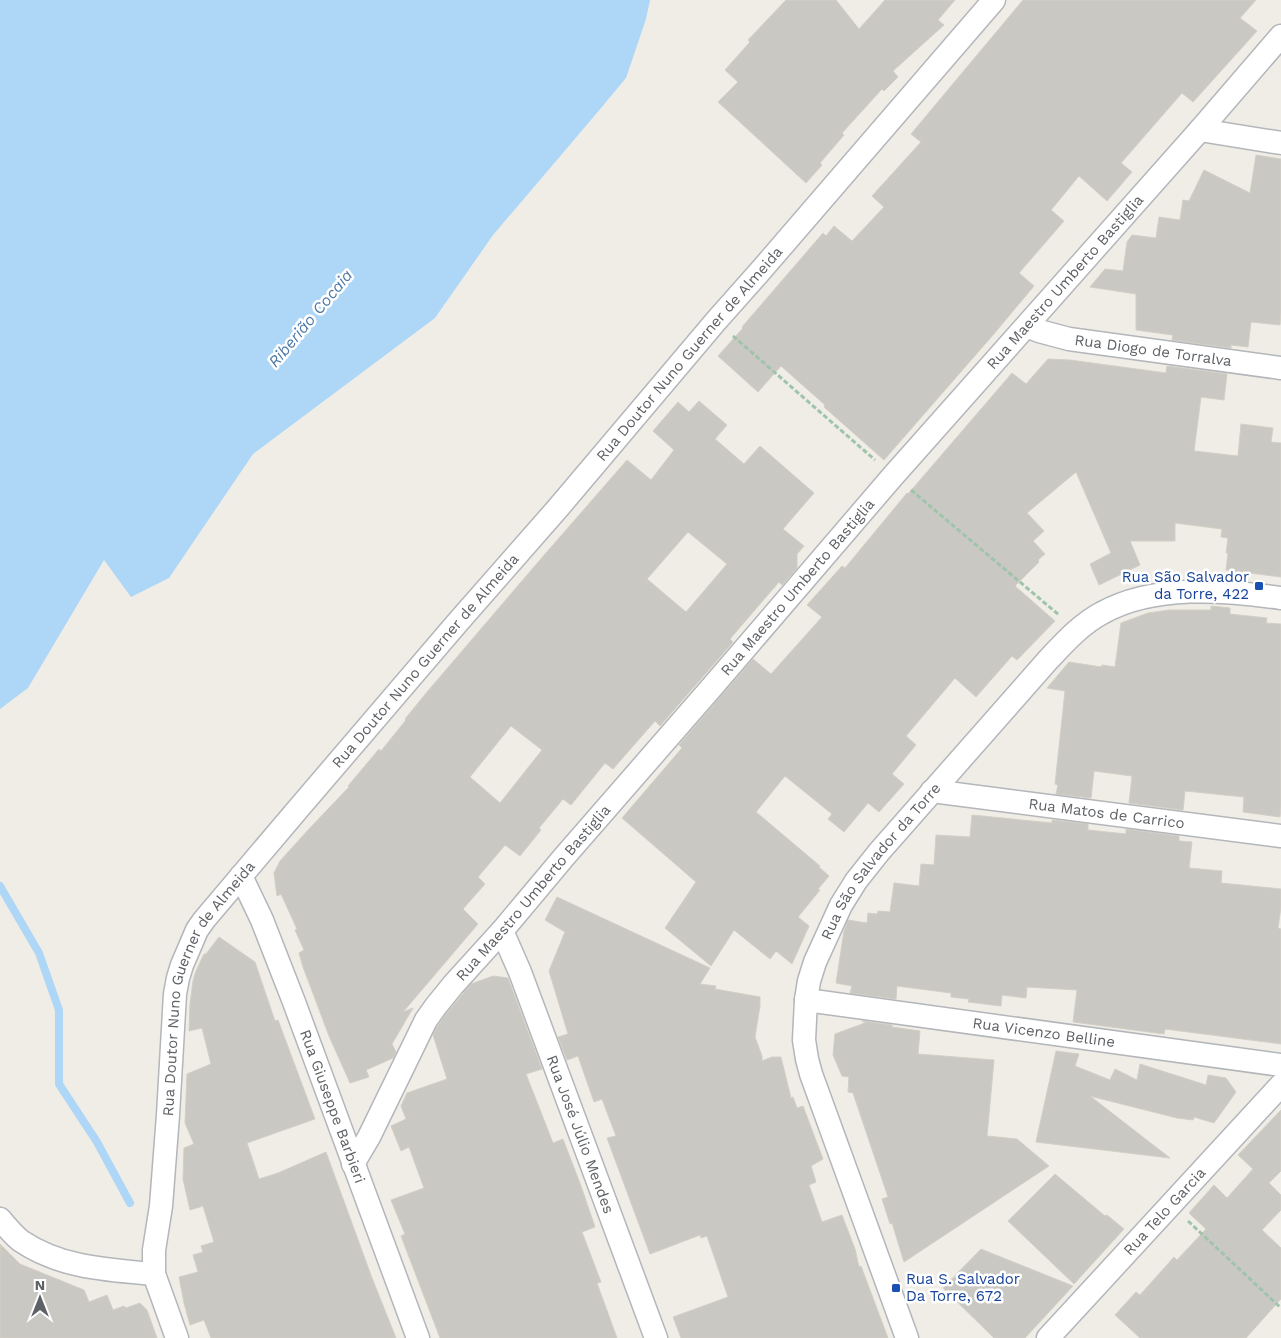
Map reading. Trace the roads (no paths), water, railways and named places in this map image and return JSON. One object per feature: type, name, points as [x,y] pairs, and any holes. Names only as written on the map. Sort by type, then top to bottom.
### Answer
[{"type":"street","name":"Rua Doutor Nuno Guerner de Almeida","points":[[154,1274],[154,1250],[161,1206],[178,978],[197,930],[458,622],[994,0]]},
{"type":"street","name":"Rua Maestro Umberto Bastiglia","points":[[353,1164],[369,1137],[426,1020],[453,985],[502,931],[887,483],[1281,36]]},
{"type":"street","points":[[1200,130],[1281,143]]},
{"type":"street","name":"Rua Diogo de Torralva","points":[[1027,326],[1069,339],[1281,368]]},
{"type":"street","name":"Rua São Salvador da Torre","points":[[908,1338],[811,1074],[804,1040],[809,982],[815,962],[841,905],[862,874],[932,790],[1048,660],[1078,631],[1101,613],[1125,602],[1178,592],[1245,593],[1281,598]]},
{"type":"street","name":"Rua Matos de Carrico","points":[[932,790],[1281,836]]},
{"type":"street","name":"Rua Giuseppe Barbieri","points":[[241,876],[262,920],[294,1002],[418,1338]]},
{"type":"street","name":"Rua José Júlio Mendes","points":[[502,931],[524,981],[656,1338]]},
{"type":"street","name":"Rua Vicenzo Belline","points":[[806,1000],[1281,1066]]},
{"type":"street","name":"Rua Telo Garcia","points":[[1048,1338],[1281,1085]]},
{"type":"street","points":[[0,1219],[21,1241],[57,1260],[76,1265],[154,1274],[177,1338]]},
{"type":"water","name":"Riberião Cocaia","points":[[0,0],[650,0],[646,19],[626,78],[493,235],[435,318],[253,454],[169,578],[131,597],[104,560],[28,688],[0,709]]},
{"type":"waterway","points":[[0,886],[39,953],[59,1010],[59,1084],[97,1142],[130,1203]]},
{"type":"place","name":"Rua São Salvador da Torre, 422","points":[[1259,586]]},
{"type":"place","name":"Rua S. Salvador Da Torre, 672","points":[[896,1288]]}]
